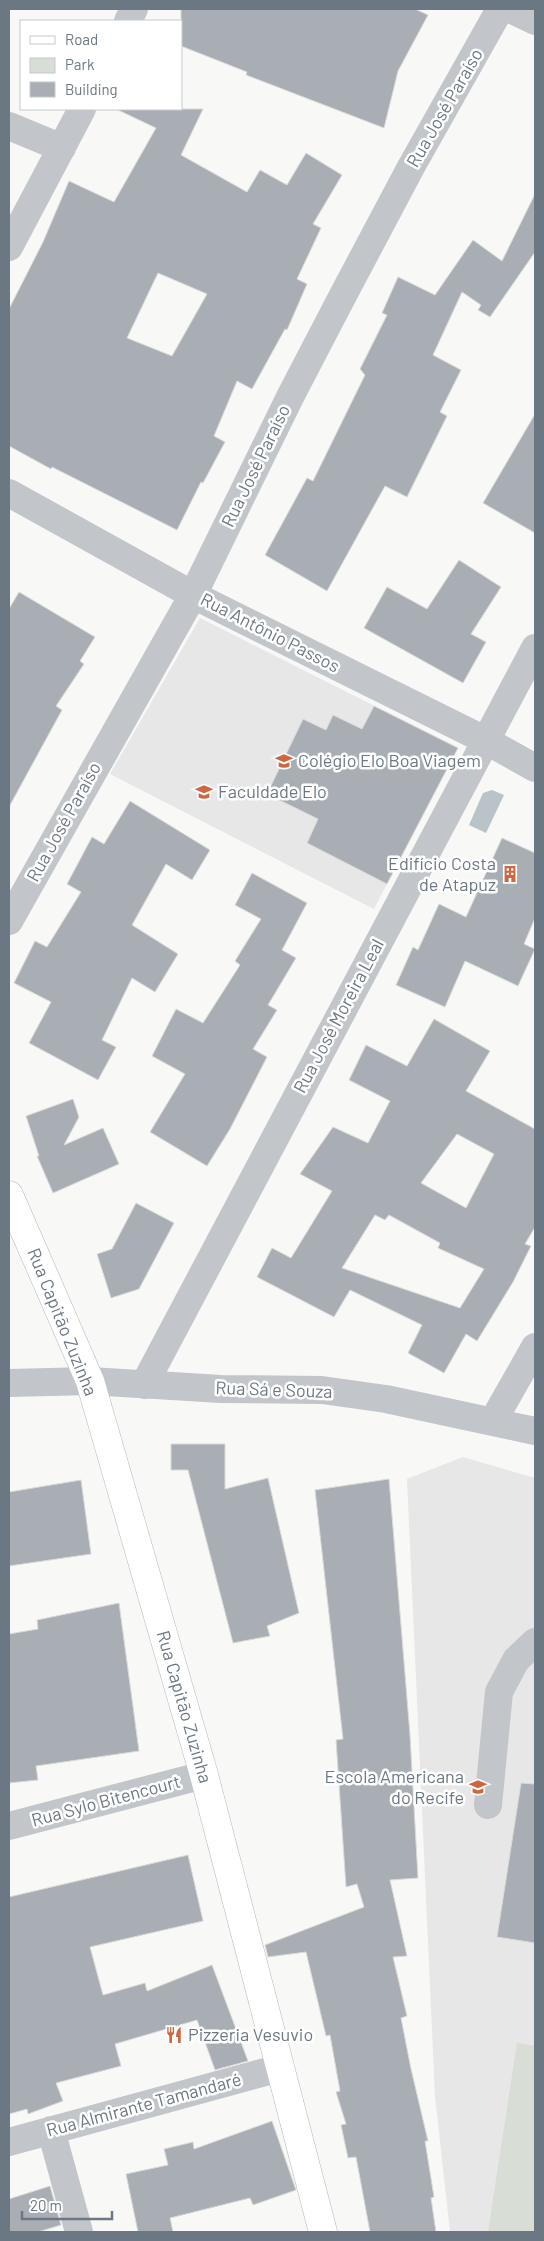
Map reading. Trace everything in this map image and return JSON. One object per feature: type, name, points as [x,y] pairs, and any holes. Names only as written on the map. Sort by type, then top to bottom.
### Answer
[{"type":"main road","name":"Rua Capitão Zuzinha","points":[[9,1194],[90,1382],[204,1775],[323,2232]]},
{"type":"street","name":"Rua José Paraíso","points":[[9,921],[193,595],[290,397],[341,299],[411,167],[500,9]]},
{"type":"street","points":[[510,9],[535,21]]},
{"type":"street","points":[[9,247],[81,110]]},
{"type":"street","points":[[9,126],[62,148]]},
{"type":"street","name":"Rua Antônio Passos","points":[[9,493],[193,595],[485,740],[535,768]]},
{"type":"street","name":"Rua José Moreira Leal","points":[[144,1385],[535,648]]},
{"type":"street","points":[[492,1421],[535,1347]]},
{"type":"street","name":"Rua Sá e Souza","points":[[9,1383],[90,1382],[322,1390],[386,1398],[535,1431]]},
{"type":"street","points":[[488,1805],[499,1692],[516,1660],[535,1642]]},
{"type":"street","name":"Rua Sylo Bitencourt","points":[[9,1826],[204,1775]]},
{"type":"street","name":"Rua Almirante Tamandaré","points":[[9,2142],[280,2068]]},
{"type":"street","points":[[51,2130],[79,2232]]},
{"type":"shaded area","name":"Colégio Elo Boa Viagem","points":[[200,618],[458,748],[374,909],[110,774]]},
{"type":"shaded area","points":[[492,790],[504,795],[486,833],[469,825],[483,793]]},
{"type":"shaded area","name":"Escola Americana do Recife","points":[[463,1457],[535,1478],[535,2232],[450,2232],[435,2096],[407,1479]]},
{"type":"green space","points":[[517,2043],[535,2046],[535,2232],[488,2232]]},
{"type":"building","points":[[181,9],[415,9],[428,15],[398,71],[384,128],[246,75],[247,72],[182,46]]},
{"type":"building","points":[[203,109],[181,155],[247,192],[260,170],[287,185],[306,153],[342,175],[313,224],[321,228],[297,279],[307,284],[287,330],[285,329],[252,389],[237,381],[214,436],[225,442],[203,483],[201,482],[177,530],[52,467],[51,469],[9,446],[9,309],[43,242],[69,181],[114,202],[156,128],[118,110]],"holes":[[[158,273],[207,294],[172,356],[127,338]]]},
{"type":"building","points":[[535,194],[535,252],[490,317],[478,310],[481,305],[462,292],[433,355],[461,370],[440,412],[447,416],[407,497],[385,486],[327,591],[265,555],[307,478],[313,481],[365,375],[360,369],[387,315],[382,313],[398,277],[435,295],[473,240],[502,261]]},
{"type":"building","points":[[535,414],[535,533],[483,503]]},
{"type":"building","points":[[459,560],[501,587],[471,634],[486,642],[463,683],[364,628],[387,587],[427,609]]},
{"type":"building","points":[[19,592],[95,637],[80,661],[84,664],[56,706],[62,710],[9,807],[9,609]]},
{"type":"building","points":[[374,706],[458,748],[387,884],[307,843],[318,819],[267,794],[303,719],[326,730],[333,715],[362,729]]},
{"type":"building","points":[[130,801],[210,850],[192,880],[166,864],[132,925],[178,954],[155,992],[132,978],[102,1040],[116,1047],[98,1080],[29,1043],[51,1002],[14,983],[35,941],[47,947],[81,892],[67,884],[92,837],[104,844]]},
{"type":"building","points":[[502,838],[535,853],[535,918],[524,944],[535,949],[518,986],[465,961],[445,1007],[396,985],[413,947],[418,950],[439,904],[466,917]]},
{"type":"building","points":[[252,873],[307,903],[282,950],[296,958],[268,1005],[277,1010],[253,1049],[267,1057],[230,1129],[207,1166],[150,1132],[185,1074],[152,1056],[176,1009],[203,1023],[240,965],[235,961],[261,919],[235,905]]},
{"type":"building","points":[[434,1019],[490,1051],[466,1091],[535,1129],[535,1227],[525,1244],[531,1246],[513,1282],[477,1341],[466,1334],[444,1373],[408,1353],[422,1325],[350,1290],[334,1317],[257,1277],[272,1248],[291,1258],[332,1191],[300,1174],[333,1127],[368,1143],[390,1101],[349,1080],[366,1045],[407,1066]],"holes":[[[457,1134],[494,1154],[466,1208],[421,1183]],[[375,1215],[385,1220],[389,1215],[440,1243],[438,1248],[484,1269],[460,1308],[342,1268]]]},
{"type":"building","points":[[73,1099],[79,1117],[64,1145],[103,1128],[119,1164],[53,1193],[37,1156],[39,1156],[26,1116]]},
{"type":"building","points":[[136,1203],[174,1223],[139,1289],[111,1298],[97,1254],[112,1249]]},
{"type":"building","points":[[171,1444],[225,1444],[225,1489],[268,1478],[299,1613],[267,1626],[270,1636],[233,1643],[188,1470],[171,1470]]},
{"type":"building","points":[[389,1479],[410,1735],[418,1878],[390,1880],[407,1956],[393,1957],[407,2016],[401,2018],[428,2141],[425,2141],[434,2197],[431,2198],[436,2232],[370,2232],[356,2157],[348,2158],[341,2125],[346,2124],[336,2092],[340,2091],[330,2035],[326,2036],[306,1952],[268,1957],[265,1945],[364,1907],[357,1884],[346,1887],[336,1740],[343,1739],[315,1490]]},
{"type":"building","points":[[81,1480],[91,1554],[9,1566],[9,1492]]},
{"type":"building","points":[[119,1603],[139,1751],[36,1766],[38,1780],[9,1783],[9,1634],[38,1629],[37,1620]]},
{"type":"building","points":[[521,1783],[535,1784],[535,1943],[497,1937]]},
{"type":"building","points":[[188,1855],[203,1921],[90,1947],[103,1995],[145,1983],[147,1991],[212,1965],[248,2061],[215,2070],[197,2020],[115,2044],[121,2066],[56,2083],[63,2101],[28,2114],[27,2109],[9,2114],[9,1897]]},
{"type":"building","points":[[272,2121],[296,2190],[253,2205],[250,2198],[170,2218],[173,2232],[138,2232],[126,2174],[168,2165],[164,2149],[193,2142],[194,2149]]},
{"type":"building","points":[[50,2186],[61,2225],[38,2232],[9,2232],[9,2199]]},
{"type":"place","name":"Colégio Elo Boa Viagem","points":[[284,761]]},
{"type":"place","name":"Faculdade Elo","points":[[204,792]]},
{"type":"place","name":"Edifício Costa de Atapuz","points":[[510,874]]},
{"type":"place","name":"Escola Americana do Recife","points":[[478,1787]]},
{"type":"place","name":"Pizzeria Vesuvio","points":[[174,2035]]}]
